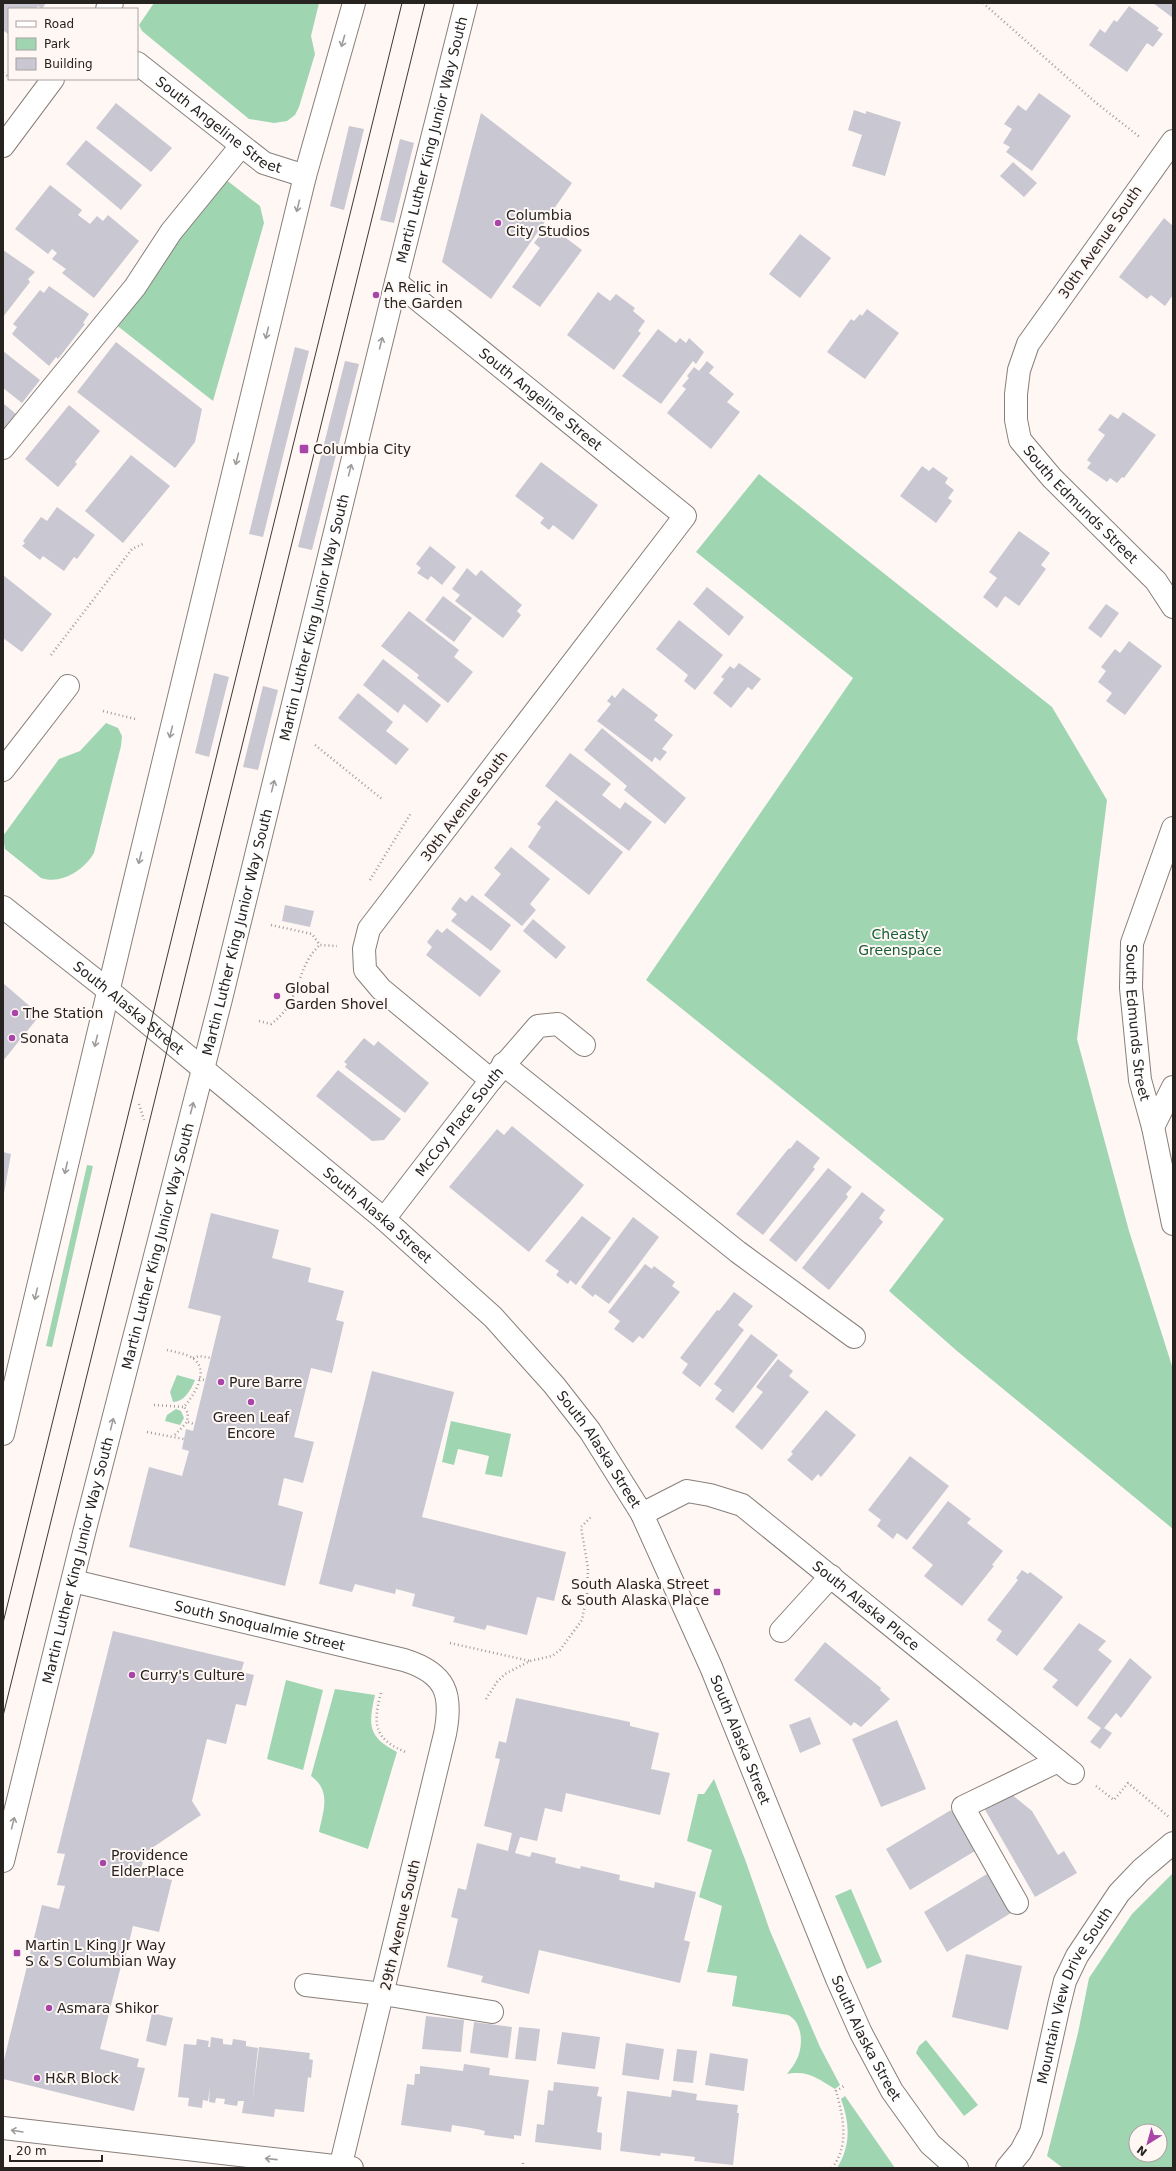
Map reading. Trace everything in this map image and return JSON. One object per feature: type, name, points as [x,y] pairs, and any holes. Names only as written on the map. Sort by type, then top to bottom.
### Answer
[{"type":"main road","points":[[3,1434],[108,990],[305,176],[354,3]]},
{"type":"main road","name":"Martin Luther King Junior Way South","points":[[3,1861],[87,1522],[203,1069],[466,3]]},
{"type":"main road","name":"South Angeline Street","points":[[138,65],[264,163],[305,176]]},
{"type":"main road","points":[[3,146],[52,80]]},
{"type":"main road","points":[[3,448],[134,287],[171,232],[241,146]]},
{"type":"main road","name":"30th Avenue South","points":[[1028,344],[1170,151]]},
{"type":"main road","name":"South Angeline Street","points":[[396,282],[685,516]]},
{"type":"main road","name":"South Edmunds Street","points":[[1028,344],[1019,370],[1016,394],[1016,420],[1020,440],[1052,478],[1156,581],[1173,606]]},
{"type":"main road","name":"30th Avenue South","points":[[685,516],[369,929],[364,950],[365,970],[381,989],[497,1072],[854,1337]]},
{"type":"main road","points":[[3,770],[68,686]]},
{"type":"main road","name":"South Edmunds Street","points":[[1153,1127],[1140,1080],[1131,988],[1132,943],[1173,828]]},
{"type":"main road","name":"South Alaska Street","points":[[3,906],[108,990],[384,1219],[492,1317],[554,1385],[590,1431],[642,1514],[711,1667],[834,1972],[861,2033],[892,2091],[930,2144],[957,2168]]},
{"type":"main road","name":"McCoy Place South","points":[[384,1219],[497,1072],[538,1026],[558,1024],[584,1045]]},
{"type":"main road","points":[[1173,1087],[1153,1127],[1173,1224]]},
{"type":"main road","name":"South Alaska Place","points":[[642,1514],[686,1491],[710,1495],[742,1505],[1074,1772]]},
{"type":"main road","points":[[781,1631],[831,1576]]},
{"type":"main road","name":"South Snoqualmie Street","points":[[73,1581],[404,1660],[430,1670],[441,1682]]},
{"type":"main road","name":"29th Avenue South","points":[[344,2168],[449,1712],[447,1696],[441,1682]]},
{"type":"main road","points":[[1017,1903],[963,1807],[1074,1772]]},
{"type":"main road","name":"Mountain View Drive South","points":[[1006,2168],[1021,2151],[1031,2132],[1065,1980],[1077,1956],[1119,1893],[1141,1870],[1173,1843]]},
{"type":"main road","points":[[306,1985],[383,1994],[492,2012]]},
{"type":"main road","points":[[3,2128],[344,2168]]},
{"type":"path","points":[[983,3],[1095,102],[1146,142]]},
{"type":"path","points":[[51,654],[132,549],[145,543]]},
{"type":"path","points":[[103,711],[135,719]]},
{"type":"path","points":[[315,745],[382,799]]},
{"type":"path","points":[[367,884],[411,813]]},
{"type":"path","points":[[271,925],[312,934],[320,945]]},
{"type":"path","points":[[258,1021],[270,1024],[282,1016],[291,1003],[311,953],[320,945],[338,946]]},
{"type":"path","points":[[139,1104],[144,1120]]},
{"type":"path","points":[[167,1350],[193,1358],[199,1356],[211,1358]]},
{"type":"path","points":[[184,1407],[195,1392],[199,1379],[199,1366],[193,1358]]},
{"type":"path","points":[[199,1379],[205,1380]]},
{"type":"path","points":[[154,1405],[184,1407]]},
{"type":"path","points":[[173,1438],[187,1422],[188,1413],[184,1407]]},
{"type":"path","points":[[187,1422],[194,1424]]},
{"type":"path","points":[[147,1432],[184,1440]]},
{"type":"path","points":[[450,1643],[530,1661],[542,1660],[560,1650],[582,1620],[587,1595],[588,1568],[581,1527],[591,1517]]},
{"type":"path","points":[[486,1699],[497,1682],[505,1674],[530,1661]]},
{"type":"path","points":[[380,1693],[376,1715],[376,1728],[381,1737],[388,1743],[408,1753]]},
{"type":"path","points":[[1074,1772],[1114,1800],[1128,1783],[1173,1821]]},
{"type":"path","points":[[832,2168],[839,2159],[843,2146],[843,2116],[836,2091],[844,2086]]},
{"type":"path","points":[[523,2163],[523,2168]]},
{"type":"green space","points":[[154,3],[319,3],[311,36],[315,54],[299,107],[295,115],[287,121],[274,123],[249,119],[142,31],[139,25]]},
{"type":"green space","points":[[225,179],[260,206],[264,223],[213,401],[115,324]]},
{"type":"green space","name":"Cheasty Greenspace","points":[[759,474],[1052,707],[1107,800],[1077,1039],[1129,1231],[1173,1369],[1173,1529],[957,1351],[889,1291],[944,1219],[646,980],[853,678],[696,552]]},
{"type":"green space","points":[[106,723],[118,728],[122,736],[121,746],[94,853],[78,870],[64,878],[49,880],[41,878],[5,849],[3,836],[59,759],[80,751]]},
{"type":"green space","points":[[87,1165],[93,1166],[52,1347],[46,1346]]},
{"type":"green space","points":[[177,1375],[195,1380],[184,1398],[173,1402],[170,1392]]},
{"type":"green space","points":[[176,1409],[181,1411],[184,1418],[180,1425],[165,1421],[167,1415]]},
{"type":"green space","points":[[451,1421],[511,1434],[502,1477],[485,1474],[489,1456],[458,1449],[454,1465],[442,1462]]},
{"type":"green space","points":[[286,1680],[323,1690],[303,1770],[267,1759]]},
{"type":"green space","points":[[335,1689],[375,1695],[371,1714],[372,1729],[380,1741],[397,1752],[368,1849],[319,1832],[324,1809],[324,1795],[318,1782],[311,1776]]},
{"type":"green space","points":[[714,1779],[746,1862],[770,1931],[820,2047],[840,2085],[835,2089],[807,2074],[787,2074],[799,2055],[801,2042],[801,2035],[797,2023],[793,2018],[788,2015],[732,2006],[737,1976],[707,1972],[722,1906],[699,1897],[712,1850],[687,1841],[698,1794],[704,1794]]},
{"type":"green space","points":[[1173,1873],[1173,2168],[1063,2168],[1047,2156],[1078,2033],[1089,1978],[1132,1914]]},
{"type":"green space","points":[[851,1889],[882,1962],[867,1969],[835,1896]]},
{"type":"green space","points":[[926,2040],[978,2105],[964,2116],[916,2053],[919,2046]]},
{"type":"green space","points":[[845,2096],[895,2168],[837,2168],[845,2151],[848,2134],[846,2117],[841,2099]]},
{"type":"building","points":[[3,3],[46,3],[43,8],[38,6],[37,8],[8,8],[8,34],[3,30]]},
{"type":"building","points":[[1153,3],[1173,3],[1173,18]]},
{"type":"building","points":[[1129,6],[1159,28],[1157,30],[1163,34],[1153,47],[1147,43],[1127,72],[1089,45],[1100,29],[1105,33],[1114,20],[1117,22]]},
{"type":"building","points":[[1039,93],[1071,116],[1032,171],[1006,152],[1010,147],[1003,143],[1012,129],[1004,124],[1018,105],[1026,111]]},
{"type":"building","points":[[116,103],[172,148],[151,172],[96,128]]},
{"type":"building","points":[[854,110],[866,114],[866,111],[901,122],[885,176],[852,166],[862,135],[848,130]]},
{"type":"building","name":"Columbia City Studios","points":[[481,113],[572,183],[491,299],[442,262]]},
{"type":"building","points":[[349,126],[364,129],[344,210],[330,206]]},
{"type":"building","points":[[400,139],[414,143],[394,223],[380,220]]},
{"type":"building","points":[[86,140],[142,185],[121,210],[66,164]]},
{"type":"building","points":[[1013,162],[1037,183],[1024,197],[1000,176]]},
{"type":"building","points":[[50,185],[82,210],[78,215],[90,224],[97,216],[103,221],[108,215],[139,241],[94,298],[62,273],[66,269],[52,259],[57,253],[52,249],[48,254],[15,229]]},
{"type":"building","points":[[1164,218],[1173,226],[1173,295],[1165,306],[1151,295],[1147,299],[1119,277]]},
{"type":"building","points":[[554,229],[582,250],[540,307],[512,287],[540,248],[534,243],[542,232],[549,237]]},
{"type":"building","points":[[800,234],[831,258],[800,298],[769,274]]},
{"type":"building","points":[[3,250],[35,272],[28,279],[30,282],[3,317]]},
{"type":"building","points":[[49,286],[89,314],[83,323],[85,324],[58,359],[56,357],[49,366],[12,334],[17,327],[13,324],[40,290],[44,293]]},
{"type":"building","points":[[598,292],[610,301],[616,294],[635,308],[633,311],[645,321],[638,331],[641,333],[614,370],[567,335]]},
{"type":"building","points":[[867,309],[899,333],[865,379],[827,352],[851,319],[854,321],[860,314],[862,316]]},
{"type":"building","points":[[658,329],[676,343],[680,338],[686,343],[689,338],[704,352],[696,364],[693,361],[661,404],[622,376]]},
{"type":"building","points":[[116,342],[202,409],[195,442],[175,468],[77,392]]},
{"type":"building","points":[[295,347],[309,351],[263,537],[249,534]]},
{"type":"building","points":[[3,351],[40,380],[22,403],[3,388]]},
{"type":"building","points":[[345,361],[359,364],[312,550],[298,547]]},
{"type":"building","points":[[707,361],[714,367],[709,373],[734,394],[727,402],[740,412],[711,449],[667,413],[686,389],[682,386],[689,378],[687,376],[694,367],[699,371]]},
{"type":"building","points":[[3,403],[16,414],[3,430]]},
{"type":"building","points":[[69,405],[100,431],[75,462],[77,464],[58,487],[25,459]]},
{"type":"building","points":[[1123,412],[1156,435],[1124,478],[1122,477],[1117,483],[1110,478],[1107,482],[1087,468],[1091,463],[1087,460],[1105,435],[1098,430],[1110,414],[1118,419]]},
{"type":"building","points":[[131,455],[170,486],[123,543],[85,511]]},
{"type":"building","points":[[541,462],[598,505],[573,540],[553,525],[549,530],[540,523],[544,518],[515,496]]},
{"type":"building","points":[[922,466],[929,471],[933,467],[948,478],[945,483],[954,490],[948,498],[952,501],[936,523],[900,496]]},
{"type":"building","points":[[57,507],[95,535],[77,559],[74,557],[64,571],[43,556],[40,560],[22,546],[25,543],[23,541],[41,517],[47,521]]},
{"type":"building","points":[[1019,531],[1050,553],[1041,565],[1046,569],[1019,606],[1005,596],[997,608],[983,597],[997,578],[989,572]]},
{"type":"building","points":[[430,546],[456,567],[442,585],[431,576],[428,580],[417,573],[421,568],[416,564]]},
{"type":"building","points":[[467,568],[476,576],[481,570],[522,605],[517,611],[521,615],[503,638],[455,601],[460,595],[452,589]]},
{"type":"building","points":[[3,575],[52,614],[22,652],[3,638]]},
{"type":"building","points":[[707,587],[744,617],[729,636],[693,604]]},
{"type":"building","points":[[443,596],[472,618],[454,642],[425,620]]},
{"type":"building","points":[[1106,604],[1119,613],[1101,638],[1088,628]]},
{"type":"building","points":[[409,611],[459,650],[454,657],[473,672],[448,703],[417,678],[419,675],[381,646]]},
{"type":"building","points":[[679,620],[723,655],[695,690],[684,681],[688,675],[656,649]]},
{"type":"building","points":[[1129,641],[1162,666],[1125,715],[1106,701],[1112,693],[1098,682],[1106,671],[1101,667],[1115,649],[1120,653]]},
{"type":"building","points":[[383,659],[441,705],[427,723],[404,704],[398,713],[363,685]]},
{"type":"building","points":[[739,663],[761,679],[752,690],[748,687],[731,708],[713,693],[724,679],[721,677],[730,666],[734,669]]},
{"type":"building","points":[[214,673],[229,677],[209,757],[195,753]]},
{"type":"building","points":[[263,686],[278,690],[258,770],[243,767]]},
{"type":"building","points":[[623,688],[658,715],[654,720],[673,735],[662,749],[667,752],[660,761],[655,757],[652,762],[597,721],[611,704],[607,701],[612,695],[615,698]]},
{"type":"building","points":[[358,693],[393,722],[386,731],[409,749],[396,765],[338,718]]},
{"type":"building","points":[[602,728],[686,798],[665,824],[624,790],[627,786],[584,750]]},
{"type":"building","points":[[570,753],[611,784],[602,795],[620,809],[625,802],[652,822],[629,851],[545,786]]},
{"type":"building","points":[[556,800],[623,852],[589,895],[528,847],[541,827],[537,824]]},
{"type":"building","points":[[511,847],[550,879],[530,904],[536,910],[522,926],[484,895],[501,874],[494,868]]},
{"type":"building","points":[[472,895],[511,925],[491,951],[451,921],[457,914],[451,909],[460,897],[466,902]]},
{"type":"building","points":[[285,905],[314,911],[310,927],[282,921]]},
{"type":"building","points":[[533,919],[566,947],[556,959],[523,931]]},
{"type":"building","points":[[447,928],[501,971],[480,997],[426,955],[432,947],[427,942],[437,929],[442,933]]},
{"type":"building","name":"Sonata","points":[[3,983],[40,1015],[3,1061]]},
{"type":"building","points":[[364,1038],[374,1046],[378,1041],[429,1083],[405,1113],[345,1067],[347,1064],[344,1062]]},
{"type":"building","points":[[338,1070],[401,1119],[384,1140],[372,1141],[316,1096]]},
{"type":"building","points":[[512,1126],[584,1185],[529,1252],[449,1187],[497,1129],[504,1135]]},
{"type":"building","points":[[797,1140],[820,1158],[813,1167],[815,1169],[763,1235],[736,1214]]},
{"type":"building","points":[[3,1152],[11,1154],[4,1193],[3,1193]]},
{"type":"building","points":[[828,1168],[852,1187],[846,1194],[848,1197],[796,1262],[769,1240]]},
{"type":"building","points":[[862,1192],[885,1210],[879,1218],[883,1222],[829,1290],[802,1268]]},
{"type":"building","name":"Green Leaf Encore","points":[[211,1213],[279,1230],[272,1258],[311,1268],[308,1282],[344,1291],[336,1320],[344,1322],[332,1373],[311,1368],[294,1437],[314,1442],[303,1483],[284,1478],[278,1505],[303,1512],[285,1586],[129,1547],[149,1467],[182,1476],[189,1451],[182,1449],[186,1429],[193,1431],[221,1316],[188,1308]]},
{"type":"building","points":[[582,1216],[611,1238],[576,1285],[570,1280],[568,1284],[556,1275],[559,1271],[545,1261]]},
{"type":"building","points":[[633,1217],[659,1237],[609,1304],[595,1294],[593,1297],[581,1287]]},
{"type":"building","points":[[645,1264],[652,1269],[654,1266],[675,1282],[672,1286],[680,1292],[643,1339],[639,1336],[633,1343],[614,1329],[620,1321],[608,1312]]},
{"type":"building","points":[[734,1292],[753,1306],[738,1325],[744,1330],[700,1387],[682,1373],[688,1364],[680,1358],[717,1310],[719,1311]]},
{"type":"building","points":[[751,1334],[778,1355],[733,1413],[715,1399],[722,1390],[714,1384]]},
{"type":"building","points":[[778,1359],[793,1371],[789,1376],[809,1392],[762,1450],[735,1427],[763,1392],[756,1387]]},
{"type":"building","points":[[372,1371],[454,1392],[422,1517],[566,1552],[554,1601],[537,1597],[527,1635],[487,1625],[485,1630],[453,1622],[455,1617],[412,1606],[415,1594],[396,1589],[395,1594],[355,1584],[352,1592],[319,1584]]},
{"type":"building","points":[[826,1410],[856,1435],[821,1477],[818,1474],[812,1481],[787,1460],[793,1454],[791,1452]]},
{"type":"building","points":[[910,1456],[949,1486],[907,1540],[897,1533],[893,1539],[877,1526],[881,1520],[868,1510]]},
{"type":"building","points":[[948,1501],[971,1519],[967,1523],[1003,1551],[992,1565],[994,1566],[962,1606],[924,1576],[933,1565],[912,1548]]},
{"type":"building","points":[[1022,1570],[1028,1574],[1030,1572],[1063,1597],[1017,1656],[996,1640],[1002,1631],[987,1620],[1018,1580],[1016,1578]]},
{"type":"building","points":[[1079,1623],[1106,1641],[1098,1650],[1112,1661],[1077,1707],[1052,1687],[1058,1680],[1043,1669]]},
{"type":"building","name":"Providence ElderPlace","points":[[113,1631],[244,1662],[241,1672],[254,1675],[246,1706],[236,1704],[226,1744],[207,1739],[192,1801],[201,1815],[146,1852],[140,1872],[172,1880],[159,1932],[133,1926],[124,1962],[122,1962],[100,2049],[139,2059],[137,2067],[145,2068],[134,2111],[3,2079],[3,2064],[42,1905],[59,1909],[65,1886],[57,1885],[65,1854],[57,1853]]},
{"type":"building","points":[[825,1642],[881,1688],[880,1690],[890,1699],[861,1727],[854,1722],[851,1726],[794,1680]]},
{"type":"building","points":[[1130,1658],[1152,1677],[1121,1718],[1116,1713],[1104,1728],[1112,1733],[1100,1749],[1090,1742],[1101,1728],[1087,1718]]},
{"type":"building","points":[[516,1698],[630,1722],[630,1726],[659,1733],[651,1769],[670,1773],[660,1815],[566,1793],[562,1812],[545,1808],[537,1841],[520,1837],[515,1853],[530,1857],[532,1852],[556,1858],[555,1863],[580,1869],[581,1866],[620,1875],[619,1880],[654,1888],[655,1882],[696,1892],[684,1940],[690,1942],[680,1983],[539,1950],[529,1994],[481,1982],[483,1976],[447,1967],[458,1919],[451,1917],[458,1888],[466,1890],[477,1843],[508,1851],[512,1833],[484,1826],[500,1759],[495,1758],[499,1741],[506,1743]]},
{"type":"building","points":[[810,1717],[821,1744],[800,1753],[789,1725]]},
{"type":"building","points":[[897,1720],[926,1789],[881,1807],[852,1739]]},
{"type":"building","points":[[1010,1793],[1032,1811],[1058,1855],[1064,1851],[1077,1873],[1035,1897],[984,1808]]},
{"type":"building","points":[[951,1810],[975,1851],[910,1890],[886,1849]]},
{"type":"building","points":[[987,1874],[1011,1913],[947,1952],[924,1912]]},
{"type":"building","points":[[966,1954],[1022,1966],[1008,2030],[952,2017]]},
{"type":"building","points":[[152,2013],[173,2018],[166,2046],[146,2041]]},
{"type":"building","points":[[426,2016],[464,2020],[461,2052],[422,2049]]},
{"type":"building","points":[[474,2022],[512,2027],[508,2058],[470,2053]]},
{"type":"building","points":[[519,2027],[540,2029],[536,2061],[515,2059]]},
{"type":"building","points":[[562,2032],[600,2037],[595,2069],[557,2064]]},
{"type":"building","points":[[211,2037],[223,2039],[223,2044],[232,2045],[233,2039],[246,2041],[246,2046],[258,2048],[252,2103],[259,2047],[310,2053],[309,2059],[313,2060],[311,2078],[308,2077],[304,2112],[275,2109],[274,2117],[242,2113],[244,2101],[238,2101],[237,2106],[224,2104],[225,2099],[216,2098],[215,2103],[209,2102],[210,2087],[208,2101],[203,2100],[202,2108],[188,2106],[189,2098],[178,2097],[184,2044],[196,2045],[197,2039],[209,2041],[208,2047],[210,2047]]},
{"type":"building","points":[[626,2043],[664,2049],[659,2080],[622,2075]]},
{"type":"building","points":[[677,2049],[697,2051],[693,2083],[673,2081]]},
{"type":"building","points":[[710,2053],[748,2059],[744,2091],[705,2085]]},
{"type":"building","points":[[464,2064],[490,2068],[489,2075],[529,2080],[521,2136],[514,2135],[514,2139],[484,2135],[485,2131],[452,2125],[451,2132],[401,2125],[407,2084],[414,2085],[415,2074],[420,2074],[420,2066],[463,2071]]},
{"type":"building","points":[[554,2082],[599,2087],[597,2096],[602,2097],[597,2132],[602,2133],[601,2150],[535,2142],[537,2124],[544,2125],[548,2090],[553,2091]]},
{"type":"building","points":[[672,2090],[697,2094],[696,2100],[738,2105],[737,2113],[739,2113],[733,2165],[694,2161],[695,2157],[661,2153],[660,2156],[620,2151],[627,2091],[671,2097]]},
{"type":"tram line","points":[[3,1623],[402,3]]},
{"type":"tram line","points":[[3,1716],[425,3]]},
{"type":"place","name":"Columbia City Studios","points":[[498,223]]},
{"type":"place","name":"A Relic in the Garden","points":[[376,295]]},
{"type":"place","name":"Columbia City","points":[[304,449]]},
{"type":"place","name":"Global Garden Shovel","points":[[277,996]]},
{"type":"place","name":"The Station","points":[[15,1013]]},
{"type":"place","name":"Sonata","points":[[12,1038]]},
{"type":"place","name":"Pure Barre","points":[[221,1382]]},
{"type":"place","name":"Green Leaf Encore","points":[[251,1402]]},
{"type":"place","name":"South Alaska Street & South Alaska Place","points":[[717,1592]]},
{"type":"place","name":"Curry's Culture","points":[[132,1675]]},
{"type":"place","name":"Providence ElderPlace","points":[[103,1863]]},
{"type":"place","name":"Martin L King Jr Way S & S Columbian Way","points":[[17,1953]]},
{"type":"place","name":"Asmara Shikor","points":[[49,2008]]},
{"type":"place","name":"H&R Block","points":[[37,2078]]}]
